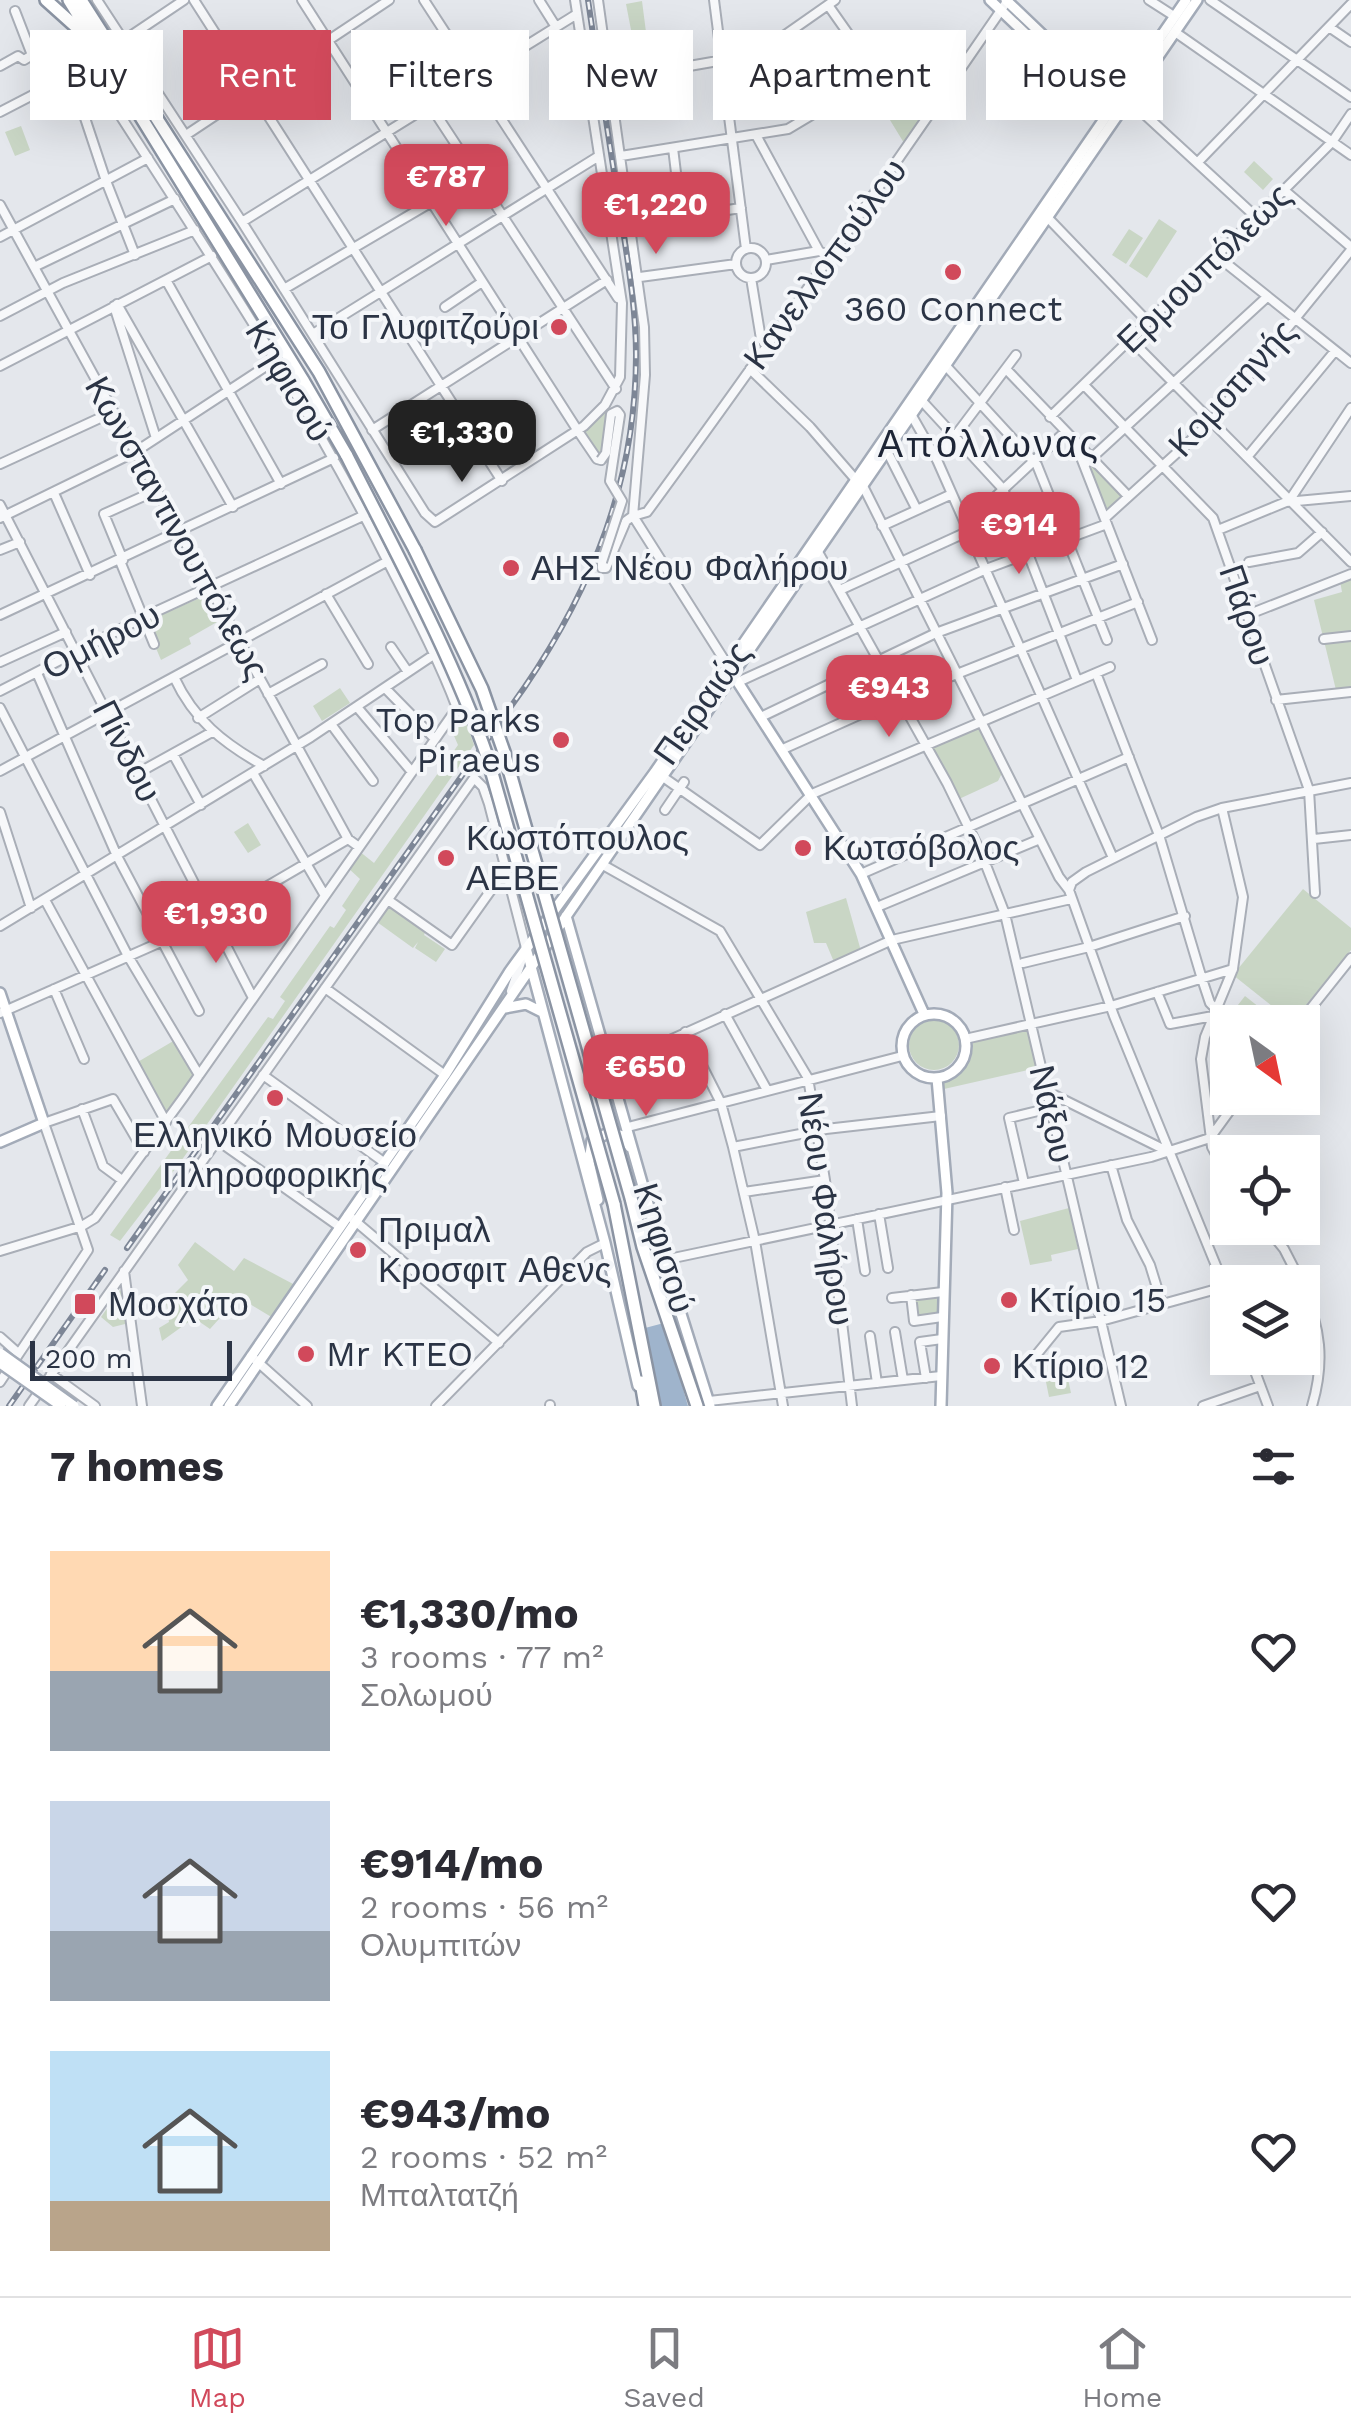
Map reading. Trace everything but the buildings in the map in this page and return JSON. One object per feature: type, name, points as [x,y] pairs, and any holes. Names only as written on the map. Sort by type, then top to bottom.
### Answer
[{"type":"highway","points":[[46,0],[80,30]]},
{"type":"highway","points":[[69,0],[87,30]]},
{"type":"highway","points":[[84,4],[319,372],[392,506],[482,689],[515,788],[643,1248],[705,1404]]},
{"type":"highway","points":[[142,120],[347,456],[465,696],[488,759],[614,1204],[654,1406]]},
{"type":"highway","points":[[636,1328],[635,1347],[645,1406]]},
{"type":"main road","points":[[990,0],[1006,3],[1033,30]]},
{"type":"main road","name":"Πειραιώς","points":[[1163,34],[1186,0]]},
{"type":"main road","name":"Πειραιώς","points":[[1163,50],[1197,0]]},
{"type":"main road","name":"Πειραιώς","points":[[228,1406],[340,1227],[352,1218],[526,948],[733,674],[818,552],[860,483],[888,451],[1048,218],[1109,120]]},
{"type":"main road","name":"Πειραιώς","points":[[217,1406],[255,1360],[503,1009],[1109,120]]},
{"type":"main road","points":[[733,674],[861,874],[924,1014]]},
{"type":"main road","name":"Κηφισού","points":[[566,916],[705,1404]]},
{"type":"main road","name":"Κηφισού","points":[[526,948],[645,1406]]},
{"type":"main road","points":[[0,993],[3,1012],[44,1122],[0,1142]]},
{"type":"main road","points":[[503,1009],[522,1003],[542,1012]]},
{"type":"main road","points":[[924,1014],[950,1018],[966,1038],[964,1057],[958,1067],[937,1078],[913,1071],[902,1056],[906,1028],[924,1014]]},
{"type":"main road","points":[[937,1078],[946,1199],[941,1406]]},
{"type":"main road","points":[[605,1243],[588,1162],[592,1141],[604,1132],[623,1136],[644,1182]]},
{"type":"main road","points":[[0,1353],[74,1406]]},
{"type":"main road","points":[[0,1362],[61,1406]]},
{"type":"street","name":"Κηφισού","points":[[98,0],[116,30]]},
{"type":"street","points":[[139,30],[184,0]]},
{"type":"street","points":[[194,0],[213,30]]},
{"type":"street","points":[[302,0],[320,30]]},
{"type":"street","points":[[331,38],[389,0]]},
{"type":"street","points":[[424,0],[444,30]]},
{"type":"street","points":[[539,0],[556,28]]},
{"type":"street","points":[[271,120],[502,481],[578,431],[601,410],[616,389],[622,367],[622,303],[574,0]]},
{"type":"street","points":[[598,0],[602,30]]},
{"type":"street","points":[[714,0],[718,30]]},
{"type":"street","points":[[1149,0],[1174,16]]},
{"type":"street","points":[[1210,0],[1351,97]]},
{"type":"street","points":[[793,30],[832,2],[847,30]]},
{"type":"street","name":"Κανελλοπούλου","points":[[633,516],[647,512],[831,257],[1006,3]]},
{"type":"street","points":[[1198,162],[1351,4]]},
{"type":"street","points":[[0,66],[18,56],[24,60],[32,55],[15,11]]},
{"type":"street","points":[[529,45],[576,14]]},
{"type":"street","points":[[1329,27],[1351,42]]},
{"type":"street","points":[[1175,32],[1351,155]]},
{"type":"street","points":[[331,47],[578,431],[601,460],[606,452],[611,414],[620,414],[610,481],[622,501],[602,564],[604,569],[626,521],[633,516]]},
{"type":"street","points":[[0,112],[30,97]]},
{"type":"street","name":"Κηφισού","points":[[163,101],[424,513],[435,522],[502,481]]},
{"type":"street","name":"Ερμουπόλεως","points":[[1050,417],[1332,142],[1351,114]]},
{"type":"street","points":[[86,120],[135,254]]},
{"type":"street","name":"Κηφισού","points":[[123,120],[212,256],[334,458],[435,654],[457,708],[435,739]]},
{"type":"street","points":[[186,135],[208,120]]},
{"type":"street","points":[[242,222],[407,120]]},
{"type":"street","points":[[440,120],[616,389]]},
{"type":"street","points":[[502,120],[622,303]]},
{"type":"street","points":[[616,120],[640,277],[645,375],[633,516],[733,674]]},
{"type":"street","points":[[730,120],[746,248]]},
{"type":"street","points":[[621,156],[756,136],[806,120]]},
{"type":"street","points":[[1151,120],[1256,217]]},
{"type":"street","points":[[756,136],[819,251],[831,257]]},
{"type":"street","points":[[626,190],[677,181],[672,148]]},
{"type":"street","points":[[312,334],[599,156]]},
{"type":"street","points":[[0,237],[148,158]]},
{"type":"street","points":[[1284,190],[1351,248]]},
{"type":"street","points":[[34,267],[176,199]]},
{"type":"street","points":[[284,289],[430,203]]},
{"type":"street","name":"Κωνσταντινουπόλεως","points":[[0,206],[348,839],[359,847]]},
{"type":"street","points":[[632,224],[741,208]]},
{"type":"street","points":[[1048,218],[1148,322]]},
{"type":"street","points":[[0,316],[46,291],[195,230]]},
{"type":"street","points":[[746,248],[759,250],[766,260],[762,272],[751,278],[742,275],[736,264],[738,254],[746,248]]},
{"type":"street","name":"Κομοτηνής","points":[[733,674],[1106,521],[1128,496],[1211,422],[1351,248]]},
{"type":"street","points":[[766,260],[819,251]]},
{"type":"street","points":[[1,363],[212,256]]},
{"type":"street","points":[[1216,256],[1351,362]]},
{"type":"street","points":[[640,277],[736,264]]},
{"type":"street","points":[[751,278],[760,339],[767,346]]},
{"type":"street","points":[[166,280],[281,484]]},
{"type":"street","points":[[372,430],[606,280]]},
{"type":"street","points":[[445,307],[482,282]]},
{"type":"street","points":[[1084,465],[1266,296]]},
{"type":"street","points":[[116,305],[233,507]]},
{"type":"street","points":[[116,305],[156,438]]},
{"type":"street","points":[[1131,340],[1351,562]]},
{"type":"street","points":[[1248,456],[1335,350]]},
{"type":"street","points":[[937,460],[1016,355]]},
{"type":"street","points":[[3,517],[134,452],[276,359]]},
{"type":"street","points":[[946,366],[1034,461],[1107,640]]},
{"type":"street","points":[[750,369],[860,483],[1070,894],[1110,1006],[1215,1265]]},
{"type":"street","points":[[1006,369],[1128,496]]},
{"type":"street","name":"Πάρου","points":[[1084,384],[1210,513],[1218,530],[1310,790],[1315,893]]},
{"type":"street","points":[[922,400],[1003,490],[1077,680]]},
{"type":"street","points":[[1289,501],[1351,408]]},
{"type":"street","points":[[0,464],[113,412]]},
{"type":"street","points":[[912,416],[937,460],[1113,858]]},
{"type":"street","points":[[842,589],[967,527],[1065,432]]},
{"type":"street","points":[[1075,442],[1152,640]]},
{"type":"street","points":[[888,451],[917,510]]},
{"type":"street","points":[[0,615],[334,458]]},
{"type":"street","points":[[154,644],[104,514],[155,491]]},
{"type":"street","points":[[54,492],[90,575]]},
{"type":"street","points":[[882,526],[952,494]]},
{"type":"street","points":[[1218,530],[1289,501],[1351,496]]},
{"type":"street","name":"Πίνδου","points":[[0,505],[253,998]]},
{"type":"street","name":"Ομήρου","points":[[0,691],[142,618],[365,515]]},
{"type":"street","points":[[1248,562],[1298,553],[1322,532]]},
{"type":"street","points":[[0,550],[20,542]]},
{"type":"street","name":"Νάξου","points":[[818,552],[842,589],[969,827],[1005,914],[1121,1406]]},
{"type":"street","points":[[0,771],[388,561]]},
{"type":"street","points":[[762,717],[936,633],[1123,564]]},
{"type":"street","points":[[1247,615],[1351,574]]},
{"type":"street","points":[[326,594],[368,664]]},
{"type":"street","points":[[783,749],[899,697],[1138,602]]},
{"type":"street","points":[[0,662],[66,632]]},
{"type":"street","points":[[1324,639],[1350,638]]},
{"type":"street","points":[[391,647],[408,672]]},
{"type":"street","points":[[0,926],[296,746],[435,654]]},
{"type":"street","points":[[268,694],[322,664]]},
{"type":"street","points":[[663,777],[682,785],[760,845],[812,794],[1110,667]]},
{"type":"street","points":[[37,673],[116,856],[198,1011]]},
{"type":"street","points":[[1096,673],[1158,835],[1211,1005]]},
{"type":"street","points":[[174,676],[198,718],[212,732],[264,766]]},
{"type":"street","points":[[198,718],[260,679]]},
{"type":"street","points":[[0,1251],[82,1226],[95,1218],[435,739],[385,688]]},
{"type":"street","points":[[1276,700],[1351,692]]},
{"type":"street","points":[[357,707],[412,772]]},
{"type":"street","points":[[0,708],[128,956],[200,1075]]},
{"type":"street","points":[[331,724],[373,780]]},
{"type":"street","points":[[138,773],[212,732]]},
{"type":"street","points":[[173,754],[201,804]]},
{"type":"street","points":[[861,874],[1129,757]]},
{"type":"street","points":[[252,773],[324,894]]},
{"type":"street","points":[[28,1406],[474,778],[483,787],[489,804],[526,948],[503,1009]]},
{"type":"street","points":[[610,1067],[892,940],[1005,914],[1070,894],[1080,875],[1222,808],[1351,783]]},
{"type":"street","points":[[665,810],[682,785]]},
{"type":"street","points":[[1217,1005],[1233,969],[1243,897],[1222,808]]},
{"type":"street","points":[[0,812],[31,908]]},
{"type":"street","points":[[1314,839],[1351,835]]},
{"type":"street","points":[[3,1012],[213,918],[348,839]]},
{"type":"street","points":[[878,907],[1040,839]]},
{"type":"street","name":"Νέου Φαλήρου","points":[[602,865],[720,932],[808,1078],[831,1224],[852,1406]]},
{"type":"street","points":[[388,900],[452,946],[506,869]]},
{"type":"street","points":[[44,900],[166,1122]]},
{"type":"street","points":[[1023,962],[1089,947],[1184,916]]},
{"type":"street","points":[[1314,1005],[1351,958]]},
{"type":"street","points":[[966,1038],[1110,1006],[1233,969]]},
{"type":"street","points":[[325,988],[446,1075]]},
{"type":"street","points":[[54,989],[84,1059]]},
{"type":"street","points":[[1157,992],[1170,1024],[1210,1014]]},
{"type":"street","points":[[725,1014],[767,1090]]},
{"type":"street","points":[[664,1260],[1169,1152],[1210,1138],[1201,1059],[1210,1027]]},
{"type":"street","points":[[686,1032],[721,1103],[733,1147],[783,1406]]},
{"type":"street","points":[[628,1127],[902,1056]]},
{"type":"street","points":[[263,1075],[385,1162]]},
{"type":"street","points":[[1046,1091],[1169,1152]]},
{"type":"street","points":[[0,1382],[88,1248],[44,1122],[114,1099],[144,1152]]},
{"type":"street","points":[[82,1108],[102,1166],[122,1180]]},
{"type":"street","points":[[1024,1183],[1009,1118],[1050,1108]]},
{"type":"street","points":[[733,1147],[818,1131],[941,1116]]},
{"type":"street","points":[[217,1140],[340,1227]]},
{"type":"street","points":[[1110,1165],[1126,1220],[1150,1265],[1162,1304]]},
{"type":"street","points":[[744,1192],[825,1180]]},
{"type":"street","points":[[1005,1187],[1014,1230]]},
{"type":"street","points":[[879,1214],[888,1268]]},
{"type":"street","points":[[352,1218],[500,1343]]},
{"type":"street","points":[[858,1219],[866,1271]]},
{"type":"street","points":[[436,1406],[588,1252],[605,1243]]},
{"type":"street","points":[[124,1271],[142,1406]]},
{"type":"street","points":[[892,1298],[943,1292]]},
{"type":"street","points":[[1037,1354],[1059,1327],[1101,1322],[1210,1294]]},
{"type":"street","points":[[911,1296],[914,1322],[942,1317]]},
{"type":"street","points":[[895,1332],[903,1380]]},
{"type":"street","points":[[870,1336],[877,1383]]},
{"type":"street","points":[[0,1338],[18,1353]]},
{"type":"street","points":[[926,1378],[920,1342],[942,1339]]},
{"type":"street","points":[[255,1360],[307,1406]]},
{"type":"street","points":[[51,1374],[95,1406]]},
{"type":"street","points":[[1255,1406],[1267,1402],[1256,1375]]},
{"type":"street","points":[[1312,1406],[1319,1375]]},
{"type":"street","points":[[705,1404],[941,1376]]},
{"type":"street","points":[[1203,1406],[1260,1386]]},
{"type":"street","points":[[35,1397],[47,1406]]},
{"type":"green space","points":[[642,1],[646,30],[631,30],[626,4]]},
{"type":"green space","points":[[890,120],[920,120],[904,143]]},
{"type":"green space","points":[[21,126],[30,150],[15,156],[5,132]]},
{"type":"green space","points":[[1254,161],[1273,179],[1263,190],[1244,172]]},
{"type":"green space","points":[[1159,219],[1177,231],[1147,278],[1129,266]]},
{"type":"green space","points":[[1129,229],[1143,238],[1126,264],[1112,255]]},
{"type":"green space","points":[[610,402],[603,454],[600,457],[584,432]]},
{"type":"green space","points":[[1081,449],[1124,496],[1106,513]]},
{"type":"green space","points":[[1351,577],[1351,689],[1336,690],[1314,600],[1342,592],[1340,581]]},
{"type":"green space","points":[[209,594],[232,634],[226,637],[217,622],[189,638],[191,644],[161,660],[145,622]]},
{"type":"green space","points":[[340,688],[350,703],[322,721],[313,706]]},
{"type":"green space","points":[[465,719],[474,745],[179,1164],[120,1241],[110,1235],[268,1017],[273,1019],[285,1001],[280,997],[330,926],[334,928],[346,910],[342,906],[360,879],[347,867],[359,851],[374,863],[458,745],[451,729],[455,722]]},
{"type":"green space","points":[[980,726],[1003,771],[998,781],[959,799],[931,747]]},
{"type":"green space","points":[[248,823],[261,845],[248,853],[234,832]]},
{"type":"green space","points":[[1303,889],[1351,928],[1351,950],[1306,1005],[1271,1005],[1233,975]]},
{"type":"green space","points":[[846,898],[861,951],[834,962],[826,943],[814,943],[806,912]]},
{"type":"green space","points":[[389,904],[445,949],[436,962],[415,948],[418,942],[413,948],[377,922]]},
{"type":"green space","points":[[1245,996],[1256,1005],[1238,1005]]},
{"type":"green space","points":[[934,1020],[952,1027],[959,1045],[952,1063],[934,1070],[916,1063],[909,1045],[916,1027]]},
{"type":"green space","points":[[1028,1028],[1037,1068],[944,1089],[943,1083],[961,1072],[968,1062],[973,1042]]},
{"type":"green space","points":[[175,1040],[195,1075],[166,1115],[136,1063]]},
{"type":"green space","points":[[1069,1208],[1078,1249],[1051,1255],[1052,1261],[1030,1265],[1020,1221]]},
{"type":"green space","points":[[195,1242],[234,1271],[244,1258],[295,1285],[273,1318],[233,1294],[225,1301],[228,1309],[210,1329],[194,1318],[162,1341],[159,1328],[169,1322],[166,1302],[188,1280],[178,1265]]},
{"type":"green space","points":[[120,1290],[125,1295],[129,1323],[113,1327],[101,1317]]},
{"type":"green space","points":[[939,1294],[938,1315],[917,1318],[915,1298]]},
{"type":"green space","points":[[1045,1355],[1065,1365],[1071,1393],[1049,1397],[1042,1362]]},
{"type":"water","points":[[664,1323],[688,1406],[661,1406],[645,1328]]},
{"type":"railway","points":[[127,1248],[524,688],[571,611],[606,530],[628,445],[636,336],[588,0]]},
{"type":"railway","points":[[9,1406],[105,1270]]},
{"type":"place","name":"360 Connect","points":[[953,272]]},
{"type":"place","name":"Το Γλυφιτζούρι","points":[[559,327]]},
{"type":"place","name":"ΑΗΣ Νέου Φαλήρου","points":[[511,568]]},
{"type":"place","name":"Top Parks Piraeus","points":[[561,740]]},
{"type":"place","name":"Κωτσόβολος","points":[[803,848]]},
{"type":"place","name":"Κωστόπουλος ΑΕΒΕ","points":[[446,858]]},
{"type":"place","name":"Ελληνικό Μουσείο Πληροφορικής","points":[[275,1098]]},
{"type":"place","name":"Πριμαλ Κροσφιτ Αθενς","points":[[358,1250]]},
{"type":"place","name":"Κτίριο 15","points":[[1009,1300]]},
{"type":"place","name":"Μοσχάτο","points":[[85,1304]]},
{"type":"place","name":"Mr KTEO","points":[[306,1354]]},
{"type":"place","name":"Κτίριο 12","points":[[992,1366]]},
{"type":"district","name":"Απόλλωνας","points":[[989,444]]}]
